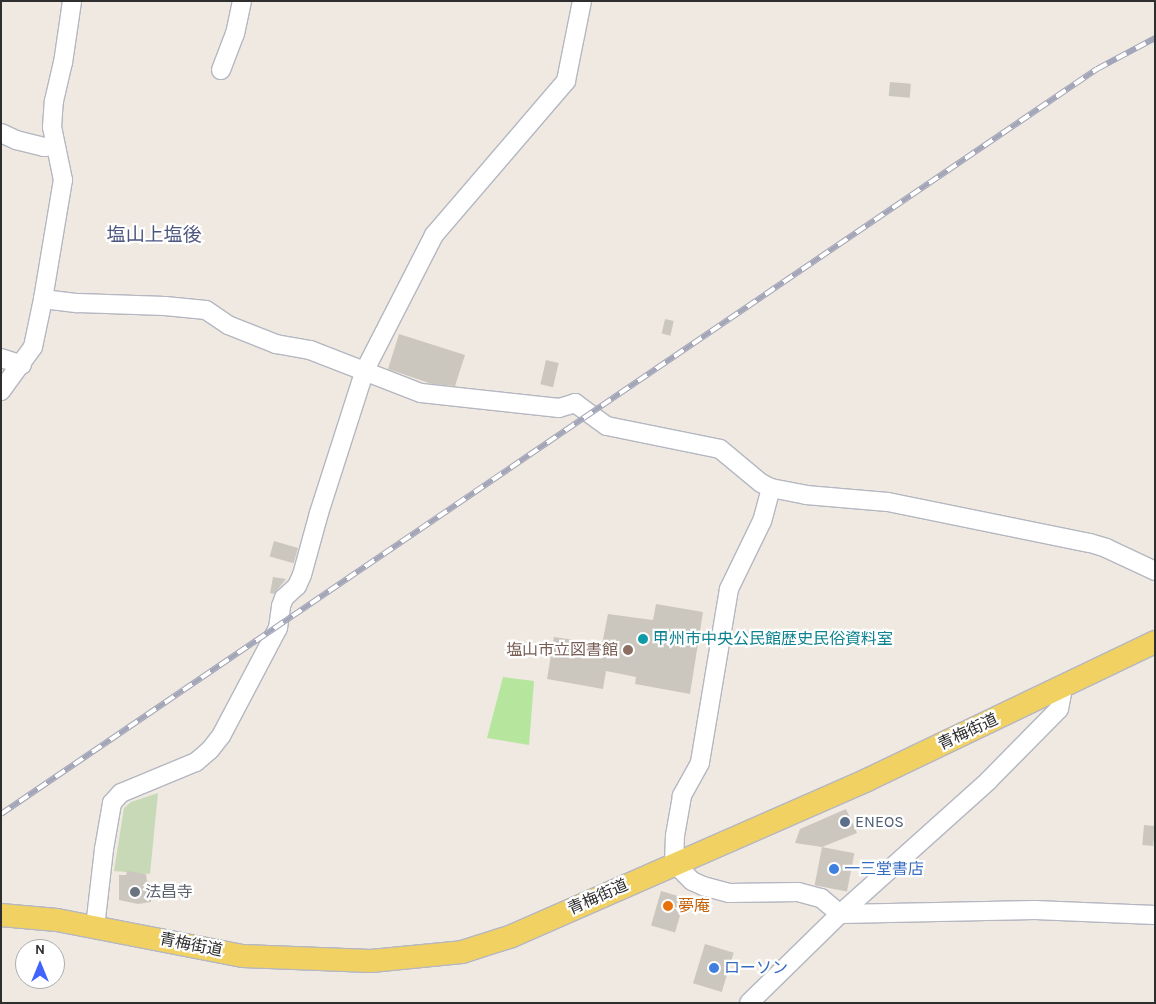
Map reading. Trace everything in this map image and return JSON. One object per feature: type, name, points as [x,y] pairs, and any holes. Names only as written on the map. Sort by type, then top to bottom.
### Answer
[{"type":"main road","name":"青梅街道","points":[[1,915],[36,917],[243,956],[321,960],[414,958],[462,952],[512,936],[674,863],[867,780],[1155,642]]},
{"type":"street","points":[[1,391],[22,364],[32,347],[43,299],[63,180],[52,127],[54,101],[63,63],[72,1]]},
{"type":"street","points":[[221,70],[235,34],[242,1]]},
{"type":"street","points":[[95,927],[104,849],[112,803],[121,794],[196,762],[210,750],[221,736],[278,628],[280,606],[284,598],[297,586],[302,575],[322,504],[365,370],[434,234],[566,81],[582,1]]},
{"type":"street","points":[[1,133],[16,140],[44,147],[56,146]]},
{"type":"street","points":[[43,299],[78,303],[165,306],[206,310],[228,325],[276,344],[310,350],[421,393],[559,408],[575,403],[607,426],[720,449],[761,484],[771,488],[806,495],[888,502],[1090,543],[1106,548],[1155,571]]},
{"type":"street","points":[[1,358],[22,364]]},
{"type":"street","points":[[771,488],[762,521],[729,588],[700,763],[682,796],[674,863],[692,882],[703,886],[729,893],[798,892],[822,898],[840,914],[1035,910],[1155,915]]},
{"type":"street","points":[[750,1003],[840,914],[988,781],[1059,709],[1062,688]]},
{"type":"green space","points":[[503,677],[534,681],[529,745],[487,738]]},
{"type":"green space","points":[[158,793],[150,874],[114,871],[124,808],[131,802]]},
{"type":"building","points":[[890,82],[911,84],[910,98],[889,96]]},
{"type":"building","points":[[665,319],[674,321],[670,336],[662,334]]},
{"type":"building","points":[[399,334],[465,355],[455,386],[432,384],[388,369]]},
{"type":"building","points":[[546,360],[559,363],[553,387],[540,384]]},
{"type":"building","points":[[274,541],[298,548],[294,563],[270,556]]},
{"type":"building","points":[[273,577],[286,579],[274,594],[270,593]]},
{"type":"building","points":[[656,604],[703,612],[690,694],[635,684],[636,677],[606,671],[603,689],[547,679],[554,637],[602,644],[608,614],[653,620]]},
{"type":"building","points":[[846,809],[857,833],[822,847],[795,843],[800,829]]},
{"type":"building","points":[[1144,825],[1155,826],[1153,846],[1142,845]]},
{"type":"building","name":"一三堂書店","points":[[822,847],[854,853],[847,892],[815,885]]},
{"type":"building","name":"法昌寺","points":[[127,871],[146,874],[147,881],[153,885],[151,902],[138,904],[119,900],[119,875],[126,875]]},
{"type":"building","points":[[661,891],[685,898],[675,932],[651,926]]},
{"type":"building","name":"ローソン","points":[[705,944],[734,953],[722,992],[693,983]]},
{"type":"railway","points":[[1,814],[1097,69],[1155,38]]},
{"type":"place","name":"甲州市中央公民館歴史民俗資料室","points":[[643,639]]},
{"type":"place","name":"塩山市立図書館","points":[[628,650]]},
{"type":"place","name":"ENEOS","points":[[845,822]]},
{"type":"place","name":"一三堂書店","points":[[834,869]]},
{"type":"place","name":"法昌寺","points":[[135,892]]},
{"type":"place","name":"夢庵","points":[[668,906]]},
{"type":"place","name":"ローソン","points":[[714,968]]},
{"type":"district","name":"塩山上塩後","points":[[154,236]]}]
